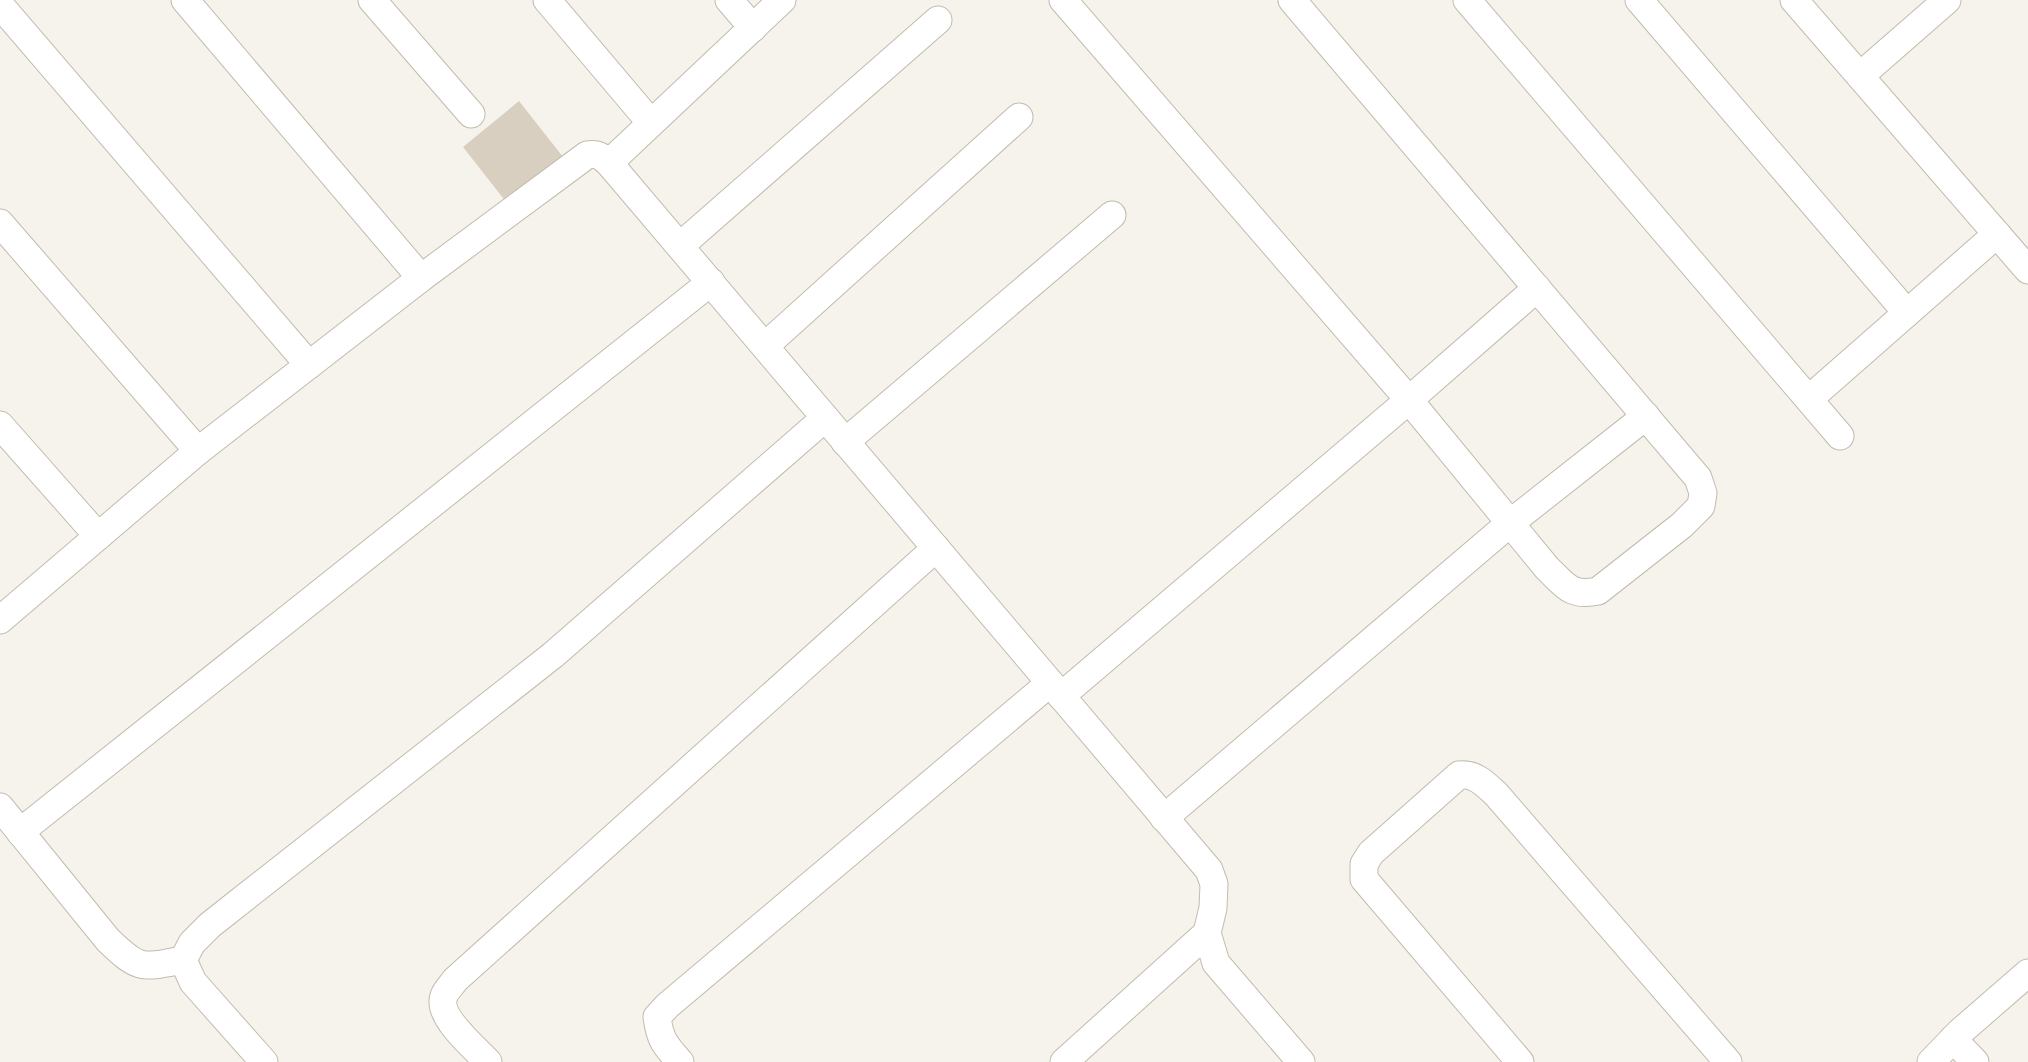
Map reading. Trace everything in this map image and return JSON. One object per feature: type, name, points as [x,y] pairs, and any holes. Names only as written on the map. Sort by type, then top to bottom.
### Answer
[{"type":"street","points":[[185,0],[421,278]]},
{"type":"street","points":[[372,0],[471,114]]},
{"type":"street","points":[[547,0],[651,123]]},
{"type":"street","points":[[729,0],[753,28]]},
{"type":"street","points":[[609,162],[782,0]]},
{"type":"street","points":[[1063,0],[1409,400],[1547,568],[1569,589],[1584,594],[1598,591],[1682,525],[1701,506],[1703,493],[1698,478],[1292,0]]},
{"type":"street","points":[[1467,0],[1840,436]]},
{"type":"street","points":[[1639,0],[1907,313]]},
{"type":"street","points":[[1794,0],[2028,270]]},
{"type":"street","points":[[1860,76],[1947,0]]},
{"type":"street","points":[[0,5],[309,364]]},
{"type":"street","points":[[680,246],[938,20]]},
{"type":"street","points":[[765,346],[1020,117]]},
{"type":"street","points":[[0,620],[198,452],[309,364],[587,155],[600,155],[609,162],[1209,870],[1214,884],[1213,908],[1207,933],[1216,963],[1301,1062]]},
{"type":"street","points":[[845,442],[1112,215]]},
{"type":"street","points":[[0,223],[198,452]]},
{"type":"street","points":[[1809,399],[1997,234]]},
{"type":"street","points":[[20,832],[711,282]]},
{"type":"street","points":[[680,1062],[663,1042],[659,1031],[657,1017],[667,1005],[1409,400],[1537,288]]},
{"type":"street","points":[[1164,818],[1509,524],[1646,416]]},
{"type":"street","points":[[183,960],[192,943],[210,925],[553,655],[825,418]]},
{"type":"street","points":[[0,425],[98,536]]},
{"type":"street","points":[[488,1062],[450,1022],[443,1007],[444,996],[455,980],[936,548]]},
{"type":"street","points":[[1520,1062],[1364,879],[1364,864],[1371,853],[1459,775],[1468,774],[1481,781],[1496,794],[1728,1062]]},
{"type":"street","points":[[0,807],[108,940],[128,960],[141,966],[183,960]]},
{"type":"street","points":[[1064,1062],[1207,933]]},
{"type":"street","points":[[183,960],[193,982],[264,1062]]},
{"type":"street","points":[[1931,1062],[1953,1039],[2028,973]]},
{"type":"street","points":[[1953,1039],[1975,1062]]},
{"type":"building","points":[[519,101],[567,162],[510,207],[463,147]]}]
